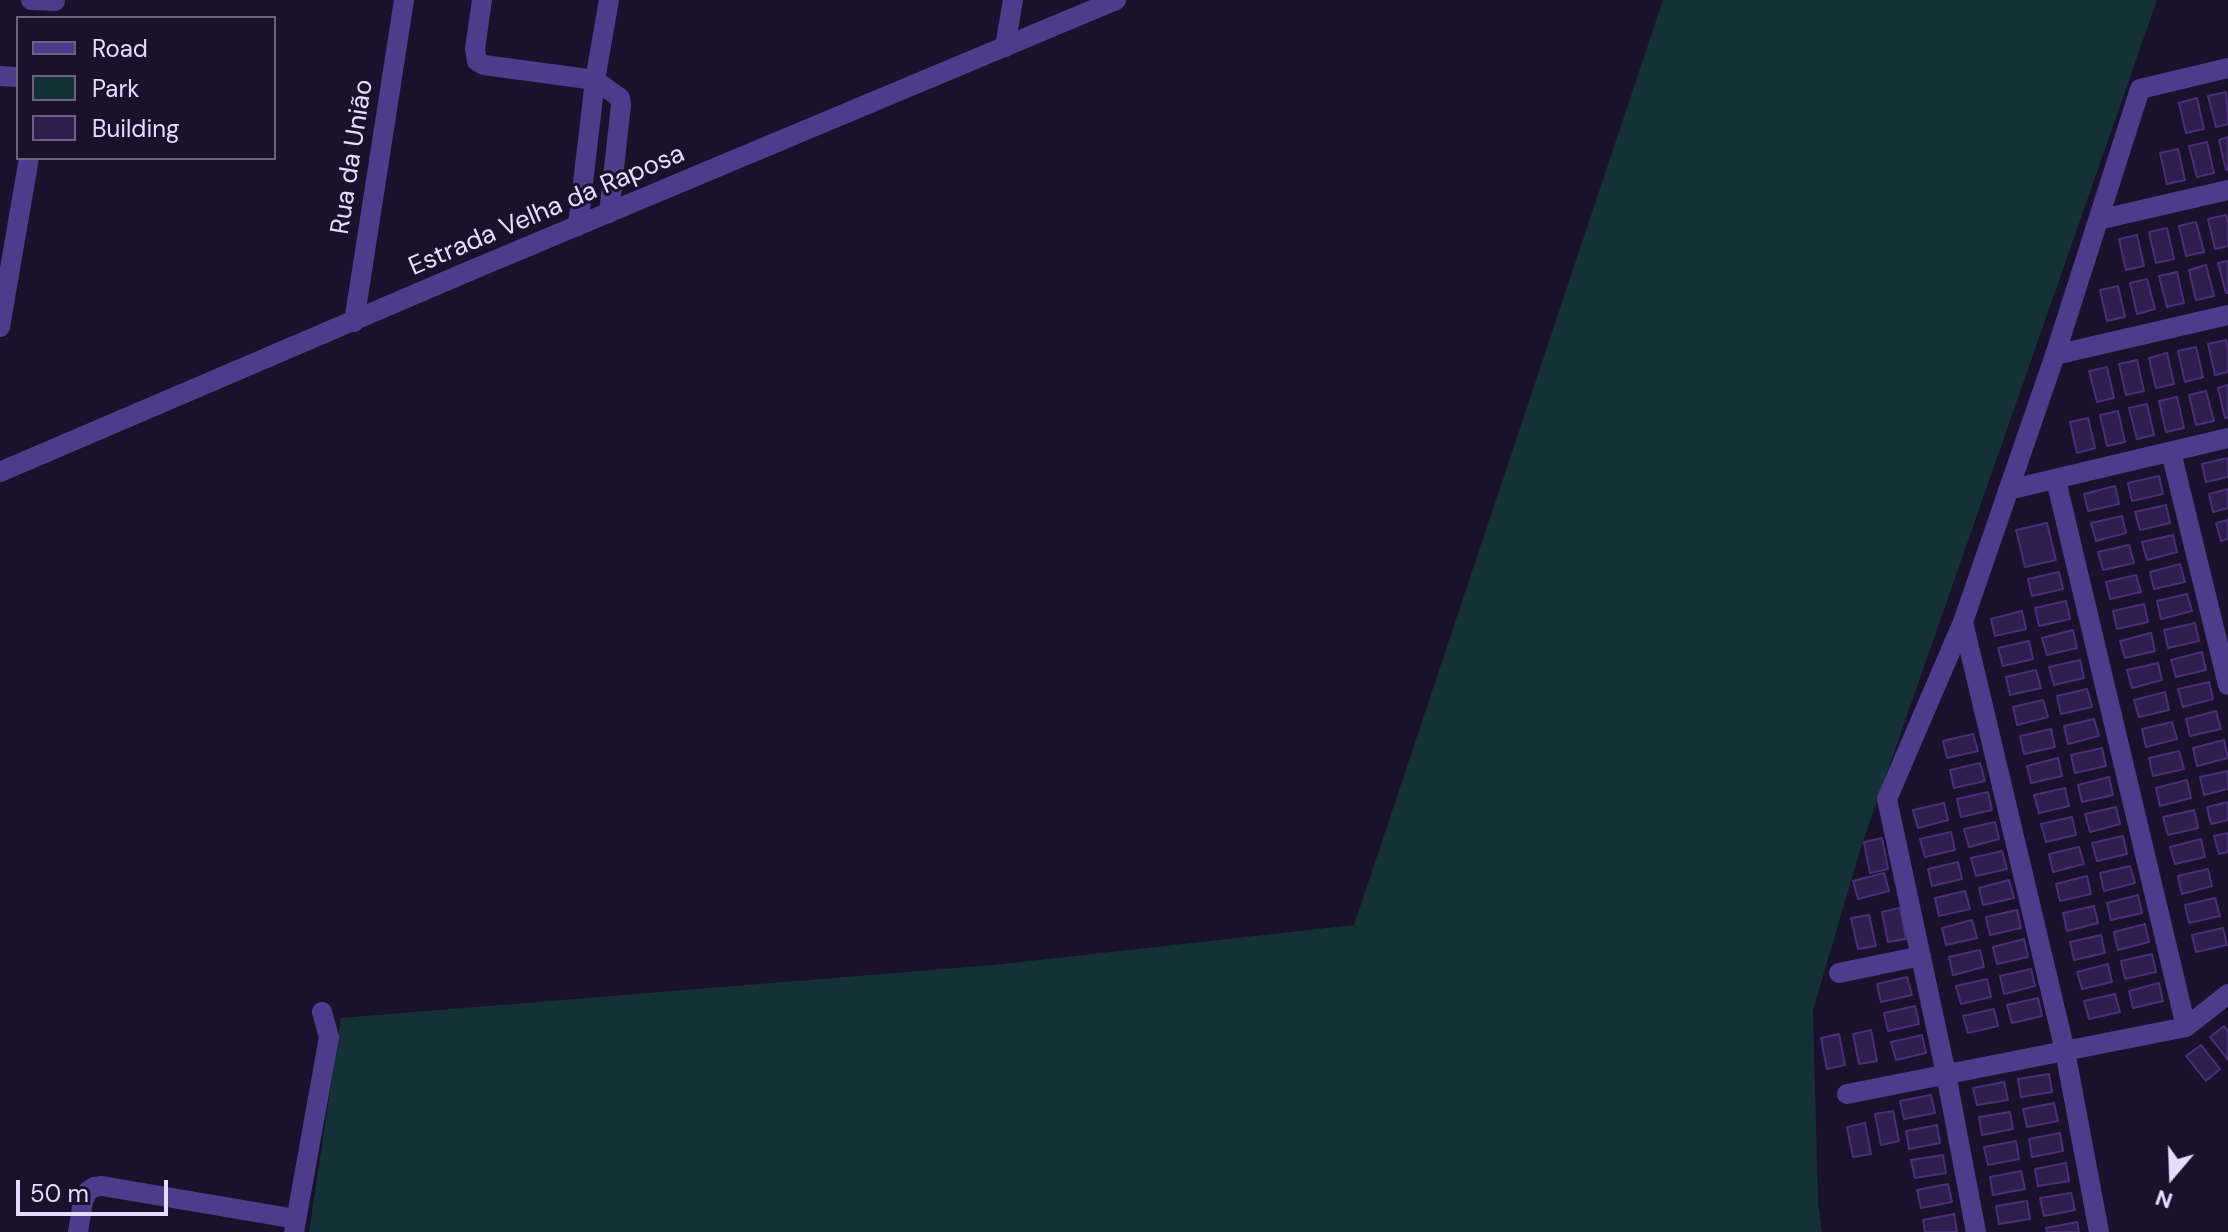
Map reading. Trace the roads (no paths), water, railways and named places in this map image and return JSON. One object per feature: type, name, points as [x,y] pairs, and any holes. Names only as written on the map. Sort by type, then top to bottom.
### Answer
[{"type":"street","points":[[31,0],[55,6]]},
{"type":"street","name":"Rua da União","points":[[354,322],[404,0]]},
{"type":"street","points":[[482,0],[475,49],[477,61],[484,65],[595,80],[620,98],[609,213]]},
{"type":"street","points":[[578,226],[595,80],[609,0]]},
{"type":"street","points":[[1005,47],[1013,0]]},
{"type":"street","name":"Estrada Velha da Raposa","points":[[0,472],[1116,0]]},
{"type":"street","points":[[1976,1232],[1946,1074],[1887,799],[1963,622],[2055,355],[2140,89],[2228,68]]},
{"type":"street","points":[[0,325],[29,160]]},
{"type":"street","points":[[2098,220],[2228,190]]},
{"type":"street","points":[[2055,355],[2228,315]]},
{"type":"street","points":[[2008,490],[2228,438]]},
{"type":"street","points":[[2171,452],[2228,685]]},
{"type":"street","points":[[2056,480],[2186,1027]]},
{"type":"street","points":[[1963,622],[2065,1051],[2099,1232]]},
{"type":"street","points":[[1839,973],[1921,956]]},
{"type":"street","points":[[1847,1094],[2186,1027],[2228,994]]},
{"type":"street","points":[[78,1232],[83,1201],[88,1191],[102,1186],[295,1226],[329,1037],[322,1012]]}]
